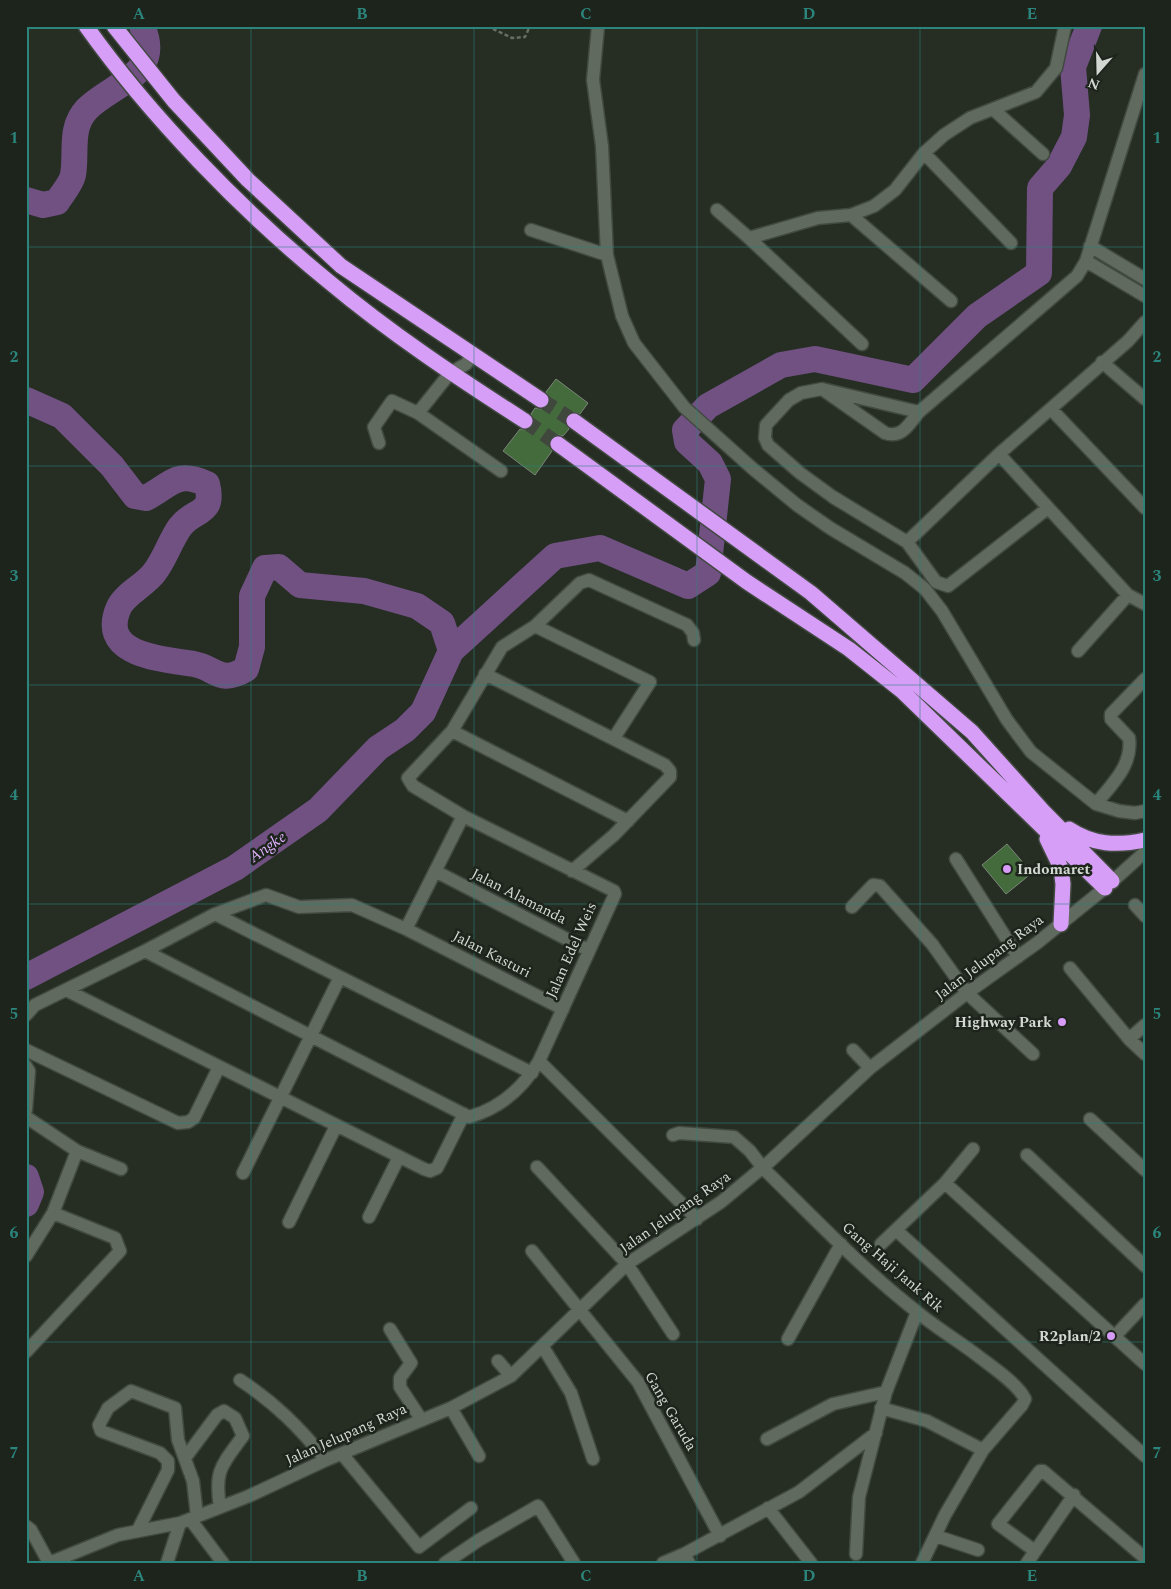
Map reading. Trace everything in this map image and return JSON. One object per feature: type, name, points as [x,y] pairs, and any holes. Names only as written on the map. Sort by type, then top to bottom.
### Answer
[{"type":"highway","points":[[80,26],[97,42]]},
{"type":"highway","points":[[86,26],[97,42],[164,122],[235,197],[327,281],[450,373],[525,421]]},
{"type":"highway","points":[[114,26],[174,101],[248,180],[341,266],[541,400]]},
{"type":"highway","points":[[574,421],[750,546],[812,593],[972,732],[1109,885]]},
{"type":"highway","points":[[558,444],[747,582],[850,649],[902,691],[1044,831],[1109,885]]},
{"type":"highway","points":[[1043,811],[1082,838],[1105,844],[1145,840]]},
{"type":"highway","points":[[1044,831],[1060,868],[1063,884],[1061,924]]},
{"type":"street","points":[[598,26],[593,80],[602,146],[607,254],[622,316],[634,343],[684,407],[797,505],[830,528],[905,573],[925,589],[942,611],[1007,720],[1031,752],[1096,804],[1119,812],[1135,813],[1145,811]]},
{"type":"street","points":[[749,238],[818,218],[851,215],[874,206],[895,190],[924,153],[944,135],[970,118],[1036,92],[1048,80],[1056,68],[1065,26]]},
{"type":"street","points":[[822,389],[885,433],[892,435],[903,433],[919,412],[1077,276],[1086,261],[1130,128],[1145,74]]},
{"type":"street","points":[[994,110],[1043,154]]},
{"type":"street","points":[[924,153],[1011,243]]},
{"type":"street","points":[[717,210],[862,344]]},
{"type":"street","points":[[851,215],[951,301]]},
{"type":"street","points":[[531,230],[607,254]]},
{"type":"street","points":[[1090,246],[1145,279]]},
{"type":"street","points":[[1086,261],[1145,296]]},
{"type":"street","points":[[907,542],[999,454],[1102,362],[1128,342],[1145,322]]},
{"type":"street","points":[[418,414],[450,373],[466,364],[473,354]]},
{"type":"street","points":[[1102,362],[1145,399]]},
{"type":"street","points":[[919,412],[822,389],[801,393],[789,400],[773,415],[765,431],[768,445],[800,473],[833,497],[907,542],[936,582],[948,586],[1048,508]]},
{"type":"street","points":[[378,443],[374,427],[392,401],[418,414],[501,471]]},
{"type":"street","points":[[1051,409],[1145,508]]},
{"type":"street","points":[[999,454],[1128,595],[1145,604]]},
{"type":"street","points":[[628,821],[452,732],[502,647],[534,626],[585,580],[687,625],[693,633],[694,640]]},
{"type":"street","points":[[1078,650],[1128,595]]},
{"type":"street","points":[[534,626],[650,682],[614,738]]},
{"type":"street","points":[[485,674],[614,738],[665,765],[670,771],[670,777],[628,821],[572,870]]},
{"type":"street","points":[[1096,804],[1123,770],[1130,756],[1129,738],[1111,719],[1111,714],[1143,685]]},
{"type":"street","name":"Jalan Edel Weis","points":[[452,732],[408,778],[409,782],[463,816],[611,889],[615,894],[532,1073],[516,1092],[497,1106],[470,1117],[464,1114]]},
{"type":"street","points":[[406,929],[463,816]]},
{"type":"street","name":"Jalan Jelupang Raya","points":[[49,1563],[118,1535],[189,1520],[421,1419],[451,1408],[512,1376],[628,1264],[721,1202],[763,1168],[870,1068],[1061,924],[1109,885],[1145,852]]},
{"type":"street","points":[[956,859],[1018,957]]},
{"type":"street","name":"Jalan Alamanda","points":[[435,871],[588,950]]},
{"type":"street","points":[[852,907],[873,885],[880,886],[932,944],[967,993],[1033,1054]]},
{"type":"street","name":"Jalan Kasturi","points":[[26,1015],[34,1005],[145,951],[215,914],[266,895],[299,907],[352,905],[406,929],[563,1009]]},
{"type":"street","points":[[1135,905],[1145,916]]},
{"type":"street","points":[[215,914],[532,1073]]},
{"type":"street","points":[[66,990],[424,1169],[430,1171],[437,1168],[464,1114],[145,951]]},
{"type":"street","points":[[1070,968],[1129,1039],[1145,1054]]},
{"type":"street","points":[[243,1173],[340,977]]},
{"type":"street","points":[[1129,1039],[1145,1025]]},
{"type":"street","points":[[26,1050],[178,1123],[188,1122],[194,1118],[218,1067]]},
{"type":"street","points":[[853,1050],[870,1068]]},
{"type":"street","points":[[539,1061],[697,1219]]},
{"type":"street","points":[[26,1066],[29,1071],[26,1110]]},
{"type":"street","points":[[26,1117],[77,1151],[122,1169]]},
{"type":"street","points":[[1090,1119],[1145,1170]]},
{"type":"street","points":[[289,1222],[336,1126]]},
{"type":"street","name":"Gang Haji Jank Rik","points":[[673,1135],[680,1133],[734,1137],[841,1244],[916,1312],[1000,1374],[1022,1394],[1024,1400],[1022,1405],[983,1450]]},
{"type":"street","points":[[881,1244],[945,1183],[973,1149]]},
{"type":"street","points":[[26,1256],[53,1213],[77,1151]]},
{"type":"street","points":[[1027,1155],[1145,1266]]},
{"type":"street","points":[[369,1217],[399,1157]]},
{"type":"street","points":[[537,1167],[628,1264],[673,1334]]},
{"type":"street","points":[[945,1183],[1145,1364]]},
{"type":"street","points":[[26,1352],[120,1251],[115,1238],[53,1213]]},
{"type":"street","points":[[896,1230],[1145,1456]]},
{"type":"street","points":[[788,1338],[841,1244]]},
{"type":"street","name":"Gang Garuda","points":[[532,1251],[638,1382],[720,1536]]},
{"type":"street","points":[[1115,1336],[1145,1304]]},
{"type":"street","points":[[856,1554],[858,1497],[886,1392],[916,1312]]},
{"type":"street","points":[[390,1329],[411,1363],[400,1378],[400,1387],[421,1419]]},
{"type":"street","points":[[543,1347],[570,1393],[593,1458]]},
{"type":"street","points":[[498,1360],[512,1376]]},
{"type":"street","points":[[240,1380],[265,1396],[294,1422],[326,1460]]},
{"type":"street","points":[[138,1530],[168,1470],[168,1461],[160,1453],[101,1431],[99,1425],[108,1408],[130,1391],[175,1408],[178,1440],[193,1481],[189,1520],[167,1563]]},
{"type":"street","points":[[767,1439],[833,1404],[886,1392]]},
{"type":"street","points":[[451,1408],[479,1456]]},
{"type":"street","points":[[881,1408],[928,1420],[983,1450],[922,1563]]},
{"type":"street","points":[[185,1458],[217,1415],[224,1411],[235,1418],[243,1436],[221,1465],[216,1485],[220,1507]]},
{"type":"street","points":[[663,1563],[686,1559],[720,1536],[800,1492],[876,1433]]},
{"type":"street","points":[[342,1454],[419,1547],[471,1508]]},
{"type":"street","points":[[1035,1551],[999,1527],[999,1521],[1040,1471],[1043,1471],[1074,1495],[1145,1558]]},
{"type":"street","points":[[1027,1563],[1074,1495]]},
{"type":"street","points":[[445,1563],[479,1540],[538,1506],[574,1563]]},
{"type":"street","points":[[768,1508],[811,1563]]},
{"type":"street","points":[[189,1520],[223,1563]]},
{"type":"street","points":[[26,1526],[31,1530],[49,1563]]},
{"type":"street","points":[[936,1536],[978,1550]]},
{"type":"path","points":[[487,26],[512,38],[525,37],[530,26]]},
{"type":"building","points":[[556,379],[588,403],[580,414],[574,412],[567,415],[565,421],[569,429],[563,436],[559,435],[551,438],[549,443],[552,451],[535,475],[503,451],[520,429],[525,430],[533,426],[534,421],[531,414],[535,408],[541,409],[548,406],[550,400],[546,392]]},
{"type":"building","name":"Indomaret","points":[[1007,844],[1032,873],[1006,894],[982,865]]},
{"type":"waterway","points":[[26,200],[43,205],[57,202],[66,189],[73,175],[76,132],[81,116],[98,100],[133,76],[141,67],[146,56],[147,43],[142,26]]},
{"type":"waterway","points":[[26,977],[235,868],[318,810],[378,748],[405,730],[423,712],[451,651],[555,556],[600,548],[688,586],[708,573],[718,479],[710,463],[687,442],[685,430],[708,406],[781,365],[815,359],[913,380],[977,316],[1039,273],[1040,188],[1059,166],[1074,137],[1077,115],[1073,67],[1089,26]]},
{"type":"waterway","points":[[26,400],[62,416],[112,466],[135,496],[146,498],[175,480],[188,478],[207,484],[209,494],[206,507],[180,527],[154,573],[126,598],[119,607],[115,623],[117,636],[125,645],[151,657],[194,664],[224,676],[237,674],[246,669],[252,647],[252,596],[265,568],[279,567],[300,585],[364,591],[417,606],[442,623],[451,651]]},
{"type":"waterway","name":"Angke","points":[[26,1177],[31,1192],[26,1204]]},
{"type":"tunnel","points":[[541,400],[574,421]]},
{"type":"tunnel","points":[[525,421],[558,444]]},
{"type":"place","name":"Indomaret","points":[[1007,869]]},
{"type":"place","name":"Highway Park","points":[[1062,1022]]},
{"type":"place","name":"R2plan/2","points":[[1111,1336]]}]
